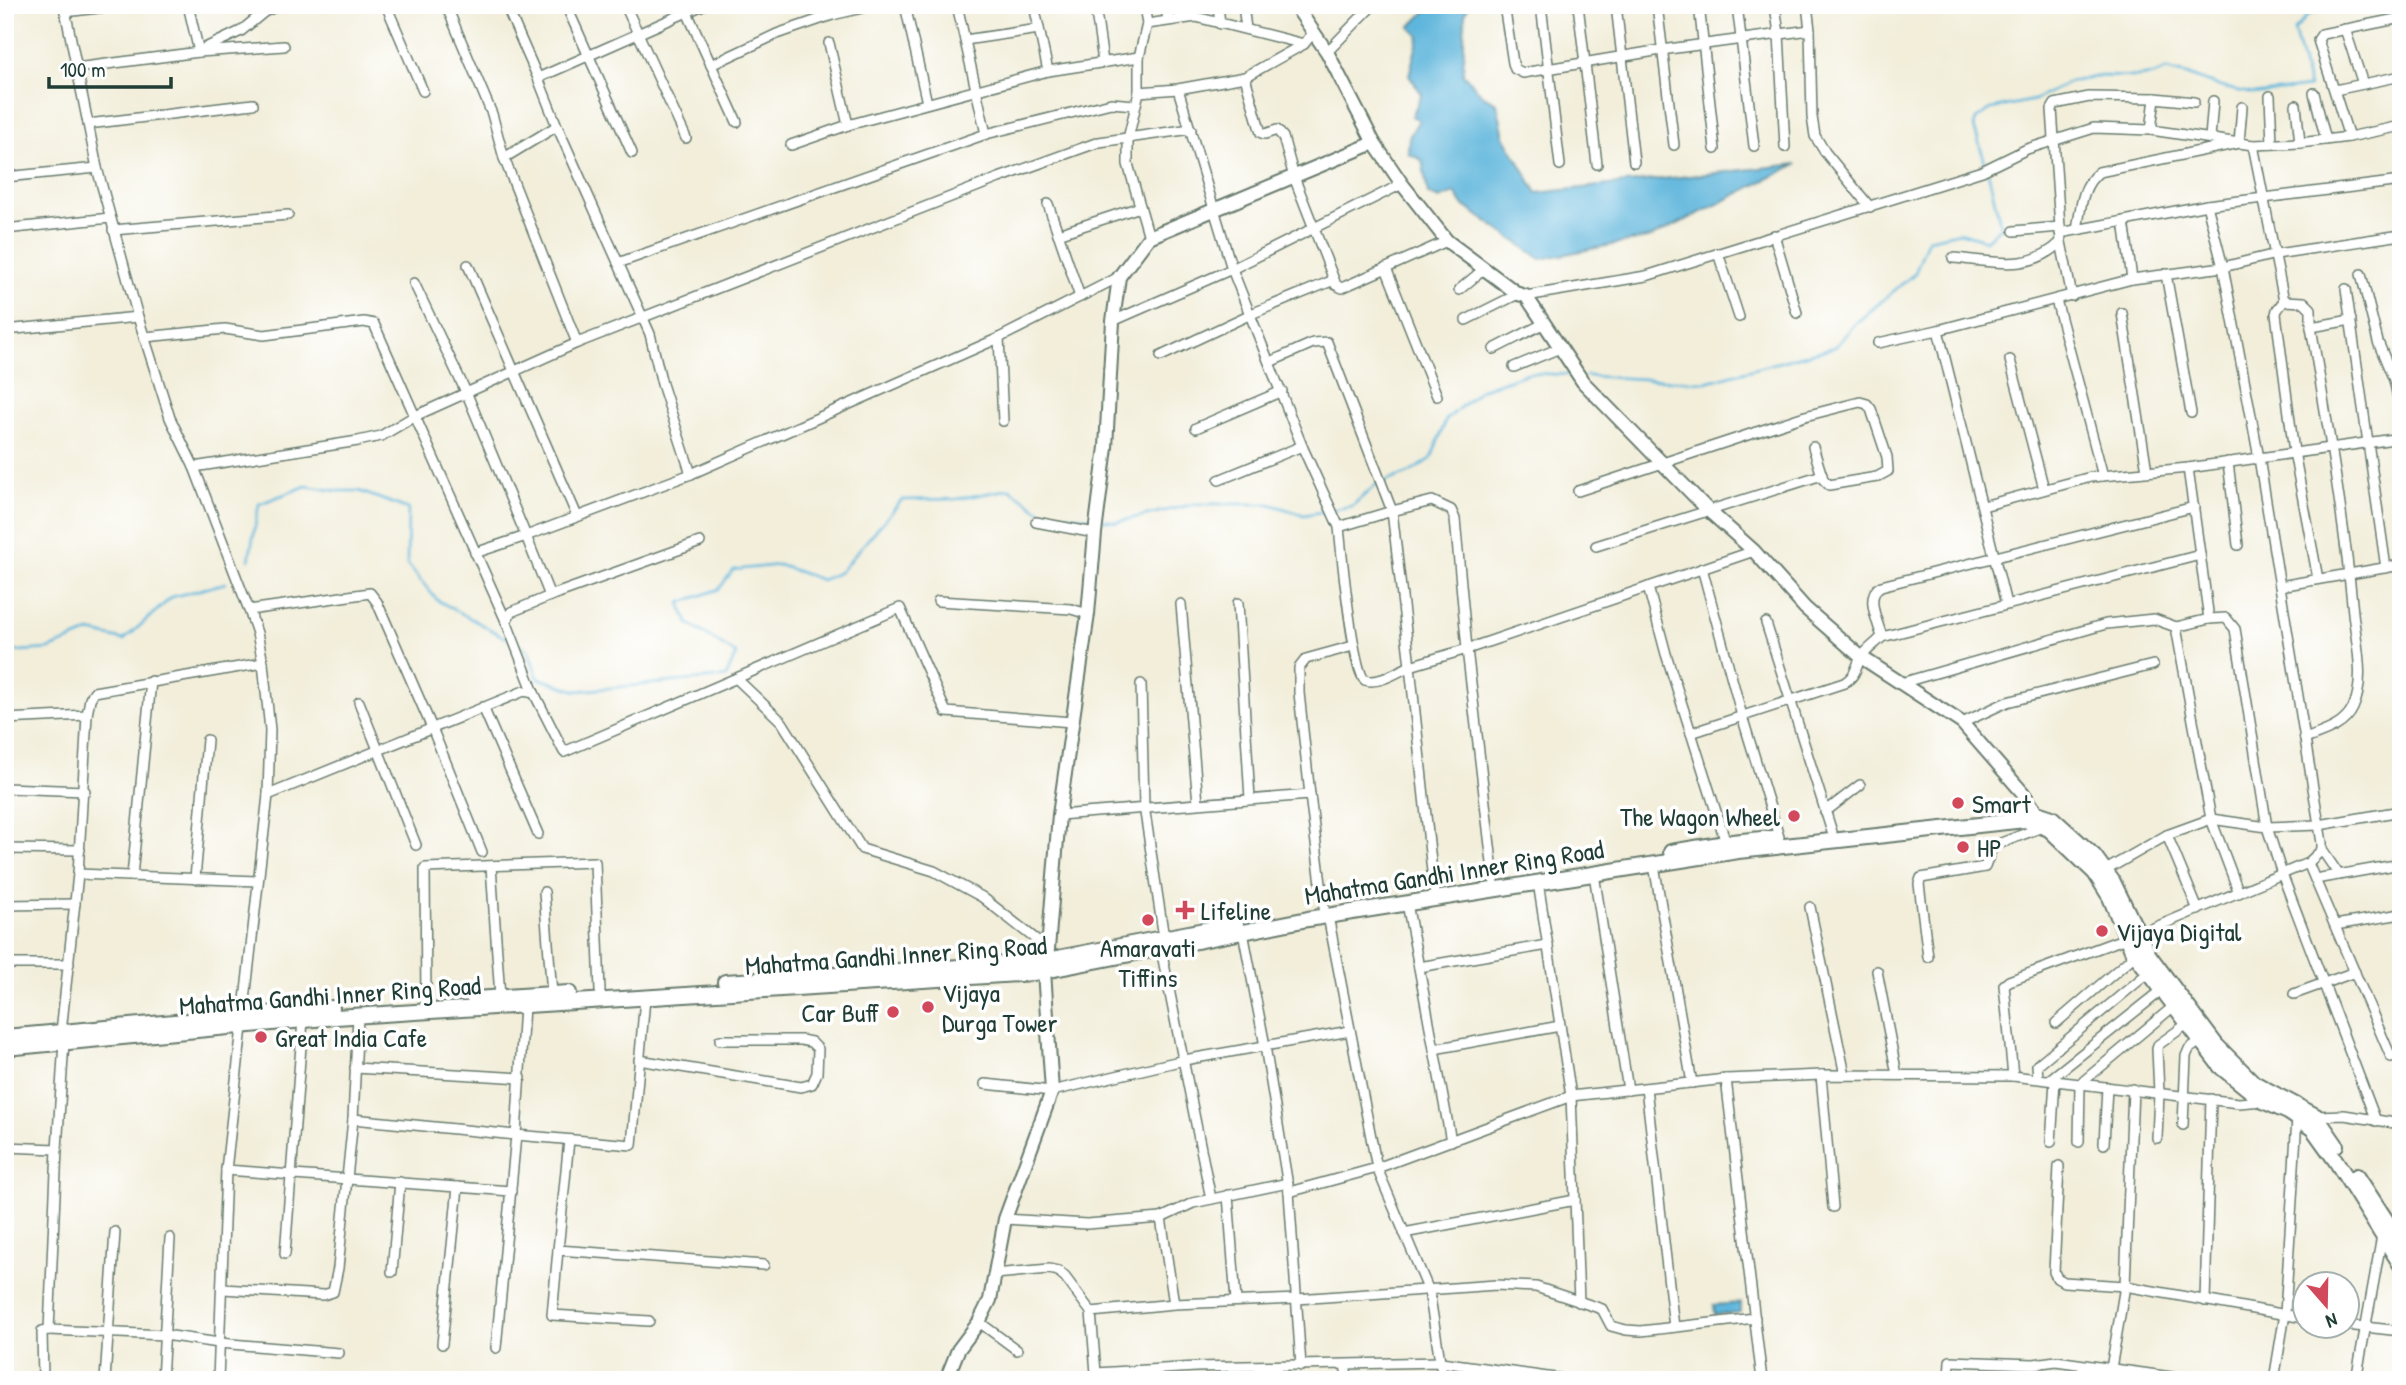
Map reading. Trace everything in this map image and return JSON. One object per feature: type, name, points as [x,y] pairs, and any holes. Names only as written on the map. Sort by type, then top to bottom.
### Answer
[{"type":"main road","points":[[1295,5],[1327,52],[1374,143],[1447,241],[1522,295],[1545,323],[1583,382],[1709,511],[1754,551],[1805,608],[1861,657],[1962,723],[2022,793],[2040,821]]},
{"type":"main road","points":[[946,1380],[958,1350],[979,1322],[990,1300],[1006,1219],[1052,1091],[1046,960],[1059,815],[1088,614],[1095,529],[1106,447],[1113,321],[1119,277],[1149,237],[1374,143]]},
{"type":"main road","name":"Mahatma Gandhi Inner Ring Road","points":[[1162,943],[1434,890],[1726,843],[2011,812],[2040,821],[2095,873],[2132,937],[2216,1045],[2241,1072],[2254,1083],[2316,1116],[2401,1243]]},
{"type":"main road","name":"Mahatma Gandhi Inner Ring Road","points":[[243,1020],[303,1020],[645,998],[1046,960],[1242,932],[1326,912],[1407,903],[1738,851],[2052,818],[2106,870],[2123,901],[2135,955],[2200,1041],[2221,1067],[2263,1101],[2313,1129],[2401,1265]]},
{"type":"main road","name":"Mahatma Gandhi Inner Ring Road","points":[[5,1048],[63,1037],[426,1003],[1046,960]]},
{"type":"main road","name":"Mahatma Gandhi Inner Ring Road","points":[[5,1037],[63,1037]]},
{"type":"street","points":[[123,5],[64,9],[97,168],[138,317],[170,418],[194,467],[257,633],[270,730],[268,795],[226,1170],[218,1380]]},
{"type":"street","points":[[188,5],[199,52]]},
{"type":"street","points":[[199,52],[241,31],[264,12],[279,5]]},
{"type":"street","points":[[386,5],[423,91]]},
{"type":"street","points":[[446,5],[492,114],[504,158],[577,343]]},
{"type":"street","points":[[506,5],[655,350],[662,384],[691,474]]},
{"type":"street","points":[[566,5],[632,153]]},
{"type":"street","points":[[625,5],[686,138]]},
{"type":"street","points":[[538,78],[703,5]]},
{"type":"street","points":[[711,65],[776,34],[832,15],[875,5]]},
{"type":"street","points":[[905,5],[927,103]]},
{"type":"street","points":[[957,5],[986,134]]},
{"type":"street","points":[[1034,5],[1048,71]]},
{"type":"street","points":[[1095,5],[1103,62]]},
{"type":"street","points":[[1144,5],[1147,24],[1139,57],[1139,92],[1128,139],[1128,164],[1149,237]]},
{"type":"street","points":[[1165,5],[1168,19]]},
{"type":"street","points":[[1218,5],[1220,24]]},
{"type":"street","points":[[1243,5],[1246,29]]},
{"type":"street","points":[[1327,52],[1373,5]]},
{"type":"street","points":[[1504,5],[1515,69],[1522,73],[1661,50],[1810,30]]},
{"type":"street","points":[[1541,5],[1560,165]]},
{"type":"street","points":[[1577,5],[1597,164]]},
{"type":"street","points":[[1616,5],[1634,162]]},
{"type":"street","points":[[1657,5],[1674,145]]},
{"type":"street","points":[[1699,5],[1715,149]]},
{"type":"street","points":[[1737,5],[1754,146]]},
{"type":"street","points":[[1775,5],[1785,147]]},
{"type":"street","points":[[1807,5],[1815,136],[1870,207]]},
{"type":"street","points":[[687,12],[737,122]]},
{"type":"street","points":[[1147,24],[1196,17],[1304,44]]},
{"type":"street","points":[[2349,137],[2319,36],[2401,18]]},
{"type":"street","points":[[965,40],[1039,29]]},
{"type":"street","points":[[2345,29],[2363,84]]},
{"type":"street","points":[[1139,92],[1178,89],[1245,77],[1304,44],[1313,33]]},
{"type":"street","points":[[829,43],[848,125]]},
{"type":"street","points":[[76,68],[199,52],[284,46]]},
{"type":"street","points":[[791,145],[848,125],[1048,71],[1139,57]]},
{"type":"street","points":[[2335,90],[2401,76]]},
{"type":"street","points":[[1245,77],[1258,129],[1265,135],[1278,130],[1281,133],[1294,177],[1336,285],[1342,288],[1447,241]]},
{"type":"street","points":[[1178,89],[1232,269],[1302,446],[1339,527],[1353,646],[1359,675],[1364,680],[1372,681],[1385,677],[1410,666],[1754,551]]},
{"type":"street","points":[[2314,93],[2326,140]]},
{"type":"street","points":[[2270,96],[2272,144]]},
{"type":"street","points":[[2072,296],[2060,234],[2052,109],[2055,104],[2089,97],[2155,98],[2194,102]]},
{"type":"street","points":[[2151,130],[2155,98]]},
{"type":"street","points":[[2210,138],[2213,101]]},
{"type":"street","points":[[618,263],[986,134],[1111,103],[1135,105]]},
{"type":"street","points":[[88,124],[253,104]]},
{"type":"street","points":[[2296,105],[2300,143]]},
{"type":"street","points":[[2239,143],[2242,107]]},
{"type":"street","points":[[504,158],[557,126]]},
{"type":"street","points":[[1466,320],[1522,295],[1646,275],[1870,207],[1982,171],[2027,149],[2094,128],[2151,130],[2253,145],[2326,140],[2401,126]]},
{"type":"street","points":[[194,467],[358,442],[381,436],[415,416],[577,343],[999,178],[1100,142],[1191,129]]},
{"type":"street","points":[[2077,229],[2085,186],[2099,172],[2239,143]]},
{"type":"street","points":[[2253,145],[2284,301],[2276,314],[2294,453],[2318,579]]},
{"type":"street","points":[[5,177],[97,168]]},
{"type":"street","points":[[2014,231],[2060,234],[2207,205],[2401,181]]},
{"type":"street","points":[[1113,321],[1232,269],[1402,184]]},
{"type":"street","points":[[1048,204],[1080,297]]},
{"type":"street","points":[[2207,205],[2224,267],[2259,458],[2322,850],[2339,875]]},
{"type":"street","points":[[1058,234],[1140,206]]},
{"type":"street","points":[[113,230],[288,215]]},
{"type":"street","points":[[5,229],[110,218]]},
{"type":"street","points":[[2124,221],[2132,279]]},
{"type":"street","points":[[1954,258],[2024,263],[2042,257],[2060,234]]},
{"type":"street","points":[[1774,235],[1797,313]]},
{"type":"street","points":[[1878,343],[2132,279],[2224,267],[2276,254],[2401,235]]},
{"type":"street","points":[[1718,253],[1739,317]]},
{"type":"street","points":[[468,265],[577,516]]},
{"type":"street","points":[[1386,268],[1437,396]]},
{"type":"street","points":[[1459,290],[1484,269]]},
{"type":"street","points":[[2166,274],[2191,413]]},
{"type":"street","points":[[2361,274],[2378,342],[2394,380],[2401,411]]},
{"type":"street","points":[[475,553],[691,474],[999,338],[1119,277]]},
{"type":"street","points":[[1161,356],[1251,314],[1334,280]]},
{"type":"street","points":[[414,283],[467,394],[551,596]]},
{"type":"street","points":[[2347,289],[2386,568]]},
{"type":"street","points":[[2056,300],[2103,476]]},
{"type":"street","points":[[2284,301],[2304,302],[2311,309],[2311,327],[2349,573],[2359,668],[2358,695],[2347,719],[2305,739]]},
{"type":"street","points":[[2122,313],[2147,471]]},
{"type":"street","points":[[5,330],[138,317]]},
{"type":"street","points":[[2311,327],[2351,320]]},
{"type":"street","points":[[145,337],[225,329],[264,335],[369,322],[378,328],[506,621],[534,693],[564,752],[900,608],[946,712],[1072,722]]},
{"type":"street","points":[[1494,349],[1545,323]]},
{"type":"street","points":[[1938,330],[2006,604]]},
{"type":"street","points":[[999,338],[1003,421]]},
{"type":"street","points":[[1270,362],[1313,343],[1327,342],[1392,511],[1434,890]]},
{"type":"street","points":[[1514,368],[1560,348]]},
{"type":"street","points":[[2010,360],[2044,489]]},
{"type":"street","points":[[1196,428],[1282,391]]},
{"type":"street","points":[[1578,491],[1805,416],[1860,402],[1867,404],[1887,457],[1888,471],[1884,475],[1832,485],[1826,483],[1813,447]]},
{"type":"street","points":[[1983,506],[2103,476],[2228,463],[2401,438]]},
{"type":"street","points":[[1219,480],[1302,446]]},
{"type":"street","points":[[2228,463],[2238,545]]},
{"type":"street","points":[[2188,468],[2209,619]]},
{"type":"street","points":[[1597,545],[1822,475]]},
{"type":"street","points":[[1339,527],[1432,501],[1451,510],[1455,519],[1466,649],[1494,880]]},
{"type":"street","points":[[1882,638],[1871,596],[1875,589],[1881,586],[2194,508]]},
{"type":"street","points":[[1036,522],[1095,529]]},
{"type":"street","points":[[506,621],[511,612],[700,542]]},
{"type":"street","points":[[1691,733],[1844,683],[1857,671],[1861,657],[1882,638],[2200,555]]},
{"type":"street","points":[[2280,586],[2401,565]]},
{"type":"street","points":[[1702,568],[1742,716],[1779,837]]},
{"type":"street","points":[[1648,587],[1666,654],[1726,843]]},
{"type":"street","points":[[249,610],[370,593],[377,602],[432,728],[482,852]]},
{"type":"street","points":[[938,601],[1071,609],[1088,614]]},
{"type":"street","points":[[1238,603],[1250,799]]},
{"type":"street","points":[[1181,604],[1198,803]]},
{"type":"street","points":[[1901,683],[2106,624],[2154,620],[2176,627],[2226,618],[2235,629],[2267,827],[2282,874],[2376,1121]]},
{"type":"street","points":[[1766,623],[1832,832]]},
{"type":"street","points":[[2176,627],[2211,819],[2238,893]]},
{"type":"street","points":[[1353,646],[1306,660],[1299,668],[1310,794],[1326,912],[1377,1168],[1429,1291],[1443,1380]]},
{"type":"street","points":[[50,1330],[63,1037],[85,791],[89,699],[97,690],[263,663]]},
{"type":"street","points":[[1962,723],[2007,702],[2153,665]]},
{"type":"street","points":[[737,679],[782,722],[862,849],[934,871],[982,897],[1046,960]]},
{"type":"street","points":[[132,876],[151,681]]},
{"type":"street","points":[[1141,684],[1144,806],[1162,943],[1211,1199]]},
{"type":"street","points":[[268,795],[524,691],[534,693]]},
{"type":"street","points":[[359,702],[416,845]]},
{"type":"street","points":[[483,708],[538,834]]},
{"type":"street","points":[[5,719],[87,715]]},
{"type":"street","points":[[195,878],[207,740]]},
{"type":"street","points":[[1825,813],[1860,785]]},
{"type":"street","points":[[5,788],[85,791]]},
{"type":"street","points":[[1059,815],[1310,794]]},
{"type":"street","points":[[2106,870],[2166,835],[2211,819],[2267,827],[2319,825],[2401,811]]},
{"type":"street","points":[[1928,957],[1919,884],[1922,878],[1985,867],[1996,845],[2040,821]]},
{"type":"street","points":[[2166,835],[2198,910]]},
{"type":"street","points":[[5,849],[80,850]]},
{"type":"street","points":[[2012,1076],[2004,985],[2009,981],[2198,910],[2308,863],[2322,850]]},
{"type":"street","points":[[426,1003],[425,868],[595,862],[600,991]]},
{"type":"street","points":[[2308,863],[2391,1057]]},
{"type":"street","points":[[2315,879],[2401,864]]},
{"type":"street","points":[[1654,865],[1692,1083]]},
{"type":"street","points":[[491,866],[500,997]]},
{"type":"street","points":[[78,874],[257,881]]},
{"type":"street","points":[[1594,874],[1628,1090]]},
{"type":"street","points":[[1538,883],[1571,1096],[1579,1302]]},
{"type":"street","points":[[544,892],[552,994]]},
{"type":"street","points":[[1407,903],[1451,1141]]},
{"type":"street","points":[[5,905],[75,904]]},
{"type":"street","points":[[1810,907],[1845,1075]]},
{"type":"street","points":[[2335,925],[2401,914]]},
{"type":"street","points":[[1242,932],[1289,1187],[1301,1366]]},
{"type":"street","points":[[1419,967],[1548,945]]},
{"type":"street","points":[[2056,1023],[2135,955]]},
{"type":"street","points":[[5,964],[69,964]]},
{"type":"street","points":[[1877,971],[1897,1076]]},
{"type":"street","points":[[2294,994],[2355,972]]},
{"type":"street","points":[[2038,1078],[2037,1065],[2148,973]]},
{"type":"street","points":[[2051,1142],[2052,1081],[2161,990]]},
{"type":"street","points":[[353,1119],[632,1146],[645,998]]},
{"type":"street","points":[[496,1348],[521,1078],[524,1006]]},
{"type":"street","points":[[2079,1142],[2080,1084],[2174,1006]]},
{"type":"street","points":[[223,1289],[323,1295],[333,1292],[338,1268],[353,1119],[358,1016]]},
{"type":"street","points":[[285,1254],[303,1020]]},
{"type":"street","points":[[2157,1138],[2158,1045],[2187,1024]]},
{"type":"street","points":[[1434,1049],[1560,1026]]},
{"type":"street","points":[[985,1084],[1052,1091],[1184,1060],[1350,1031]]},
{"type":"street","points":[[639,1060],[801,1087],[811,1084],[817,1073],[818,1049],[811,1042],[720,1040]]},
{"type":"street","points":[[2183,1125],[2186,1056],[2189,1049],[2200,1041]]},
{"type":"street","points":[[355,1068],[521,1078]]},
{"type":"street","points":[[1821,1075],[1833,1207]]},
{"type":"street","points":[[1006,1219],[1087,1224],[1161,1218],[1193,1203],[1228,1195],[1289,1187],[1377,1168],[1571,1096],[1726,1079],[1821,1075],[2012,1076],[2239,1103],[2263,1101]]},
{"type":"street","points":[[1726,1079],[1762,1380]]},
{"type":"street","points":[[2104,1144],[2107,1087]]},
{"type":"street","points":[[1646,1088],[1674,1327]]},
{"type":"street","points":[[2109,1380],[2125,1286],[2133,1089]]},
{"type":"street","points":[[2205,1301],[2211,1099]]},
{"type":"street","points":[[2316,1116],[2344,1115],[2401,1124]]},
{"type":"street","points":[[2274,1380],[2285,1314],[2297,1118]]},
{"type":"street","points":[[569,1140],[552,1315],[649,1321]]},
{"type":"street","points":[[5,1147],[57,1149]]},
{"type":"street","points":[[2059,1166],[2054,1272],[2057,1278],[2064,1282],[2125,1286],[2290,1315]]},
{"type":"street","points":[[226,1170],[511,1191]]},
{"type":"street","points":[[392,1272],[400,1182]]},
{"type":"street","points":[[442,1344],[458,1187]]},
{"type":"street","points":[[1228,1195],[1236,1301]]},
{"type":"street","points":[[1404,1233],[1575,1200]]},
{"type":"street","points":[[1161,1218],[1174,1304]]},
{"type":"street","points":[[105,1380],[115,1232]]},
{"type":"street","points":[[2356,1380],[2382,1236]]},
{"type":"street","points":[[162,1380],[170,1238]]},
{"type":"street","points":[[558,1250],[764,1265]]},
{"type":"street","points":[[995,1273],[1049,1269],[1058,1271],[1091,1312],[1097,1376],[1196,1367],[1441,1362],[1569,1380]]},
{"type":"street","points":[[1091,1312],[1174,1304],[1524,1285],[1602,1309],[1611,1326],[1626,1330],[1755,1318]]},
{"type":"street","points":[[979,1322],[1017,1350]]},
{"type":"street","points":[[2360,1327],[2401,1331]]},
{"type":"street","points":[[43,1380],[42,1331],[50,1330],[164,1335],[219,1343],[339,1353]]},
{"type":"street","points":[[1949,1380],[1950,1361],[2034,1364],[2056,1360],[2193,1380]]},
{"type":"street","points":[[1345,1365],[1348,1380]]},
{"type":"street","points":[[1196,1367],[1198,1380]]},
{"type":"water","points":[[1427,5],[1469,5],[1465,13],[1463,74],[1483,96],[1497,103],[1504,136],[1537,193],[1797,164],[1652,237],[1541,259],[1463,205],[1455,193],[1439,199],[1428,194],[1422,160],[1408,153],[1409,137],[1419,120],[1412,116],[1422,94],[1409,75],[1419,36],[1410,27],[1425,12]]},
{"type":"water","points":[[1741,1303],[1741,1312],[1715,1315],[1714,1305]]},
{"type":"waterway","points":[[1986,165],[1974,127],[1976,119],[1991,109],[2034,100],[2070,82],[2100,76],[2138,77],[2166,70],[2253,94],[2309,87],[2294,31],[2308,15],[2335,5]]},
{"type":"waterway","points":[[1586,376],[1706,382],[1835,347],[1856,323],[1915,273],[1928,239],[1960,232],[1986,240],[2001,227],[1988,172]]},
{"type":"waterway","points":[[1384,482],[1409,473],[1431,459],[1446,420],[1480,390],[1528,373],[1572,375]]},
{"type":"waterway","points":[[1099,519],[1116,522],[1195,504],[1270,504],[1304,515],[1352,506],[1377,484]]},
{"type":"waterway","points":[[249,560],[259,504],[306,486],[359,491],[408,509],[407,564],[437,600],[506,638]]},
{"type":"waterway","points":[[519,645],[528,650],[538,678],[577,691],[726,677],[736,654],[688,623],[680,603],[719,589],[733,570],[779,565],[822,580],[840,572],[902,500],[957,499],[1010,489],[1042,512],[1093,518]]},
{"type":"waterway","points":[[5,652],[49,649],[90,632],[124,640],[172,597],[226,583]]},
{"type":"place","name":"Smart","points":[[1958,803]]},
{"type":"place","name":"The Wagon Wheel","points":[[1794,816]]},
{"type":"place","name":"HP","points":[[1963,847]]},
{"type":"place","name":"Lifeline","points":[[1185,910]]},
{"type":"place","name":"Amaravati Tiffins","points":[[1148,920]]},
{"type":"place","name":"Vijaya Digital","points":[[2102,931]]},
{"type":"place","name":"Vijaya Durga Tower","points":[[928,1007]]},
{"type":"place","name":"Car Buff","points":[[893,1012]]},
{"type":"place","name":"Great India Cafe","points":[[261,1037]]}]
